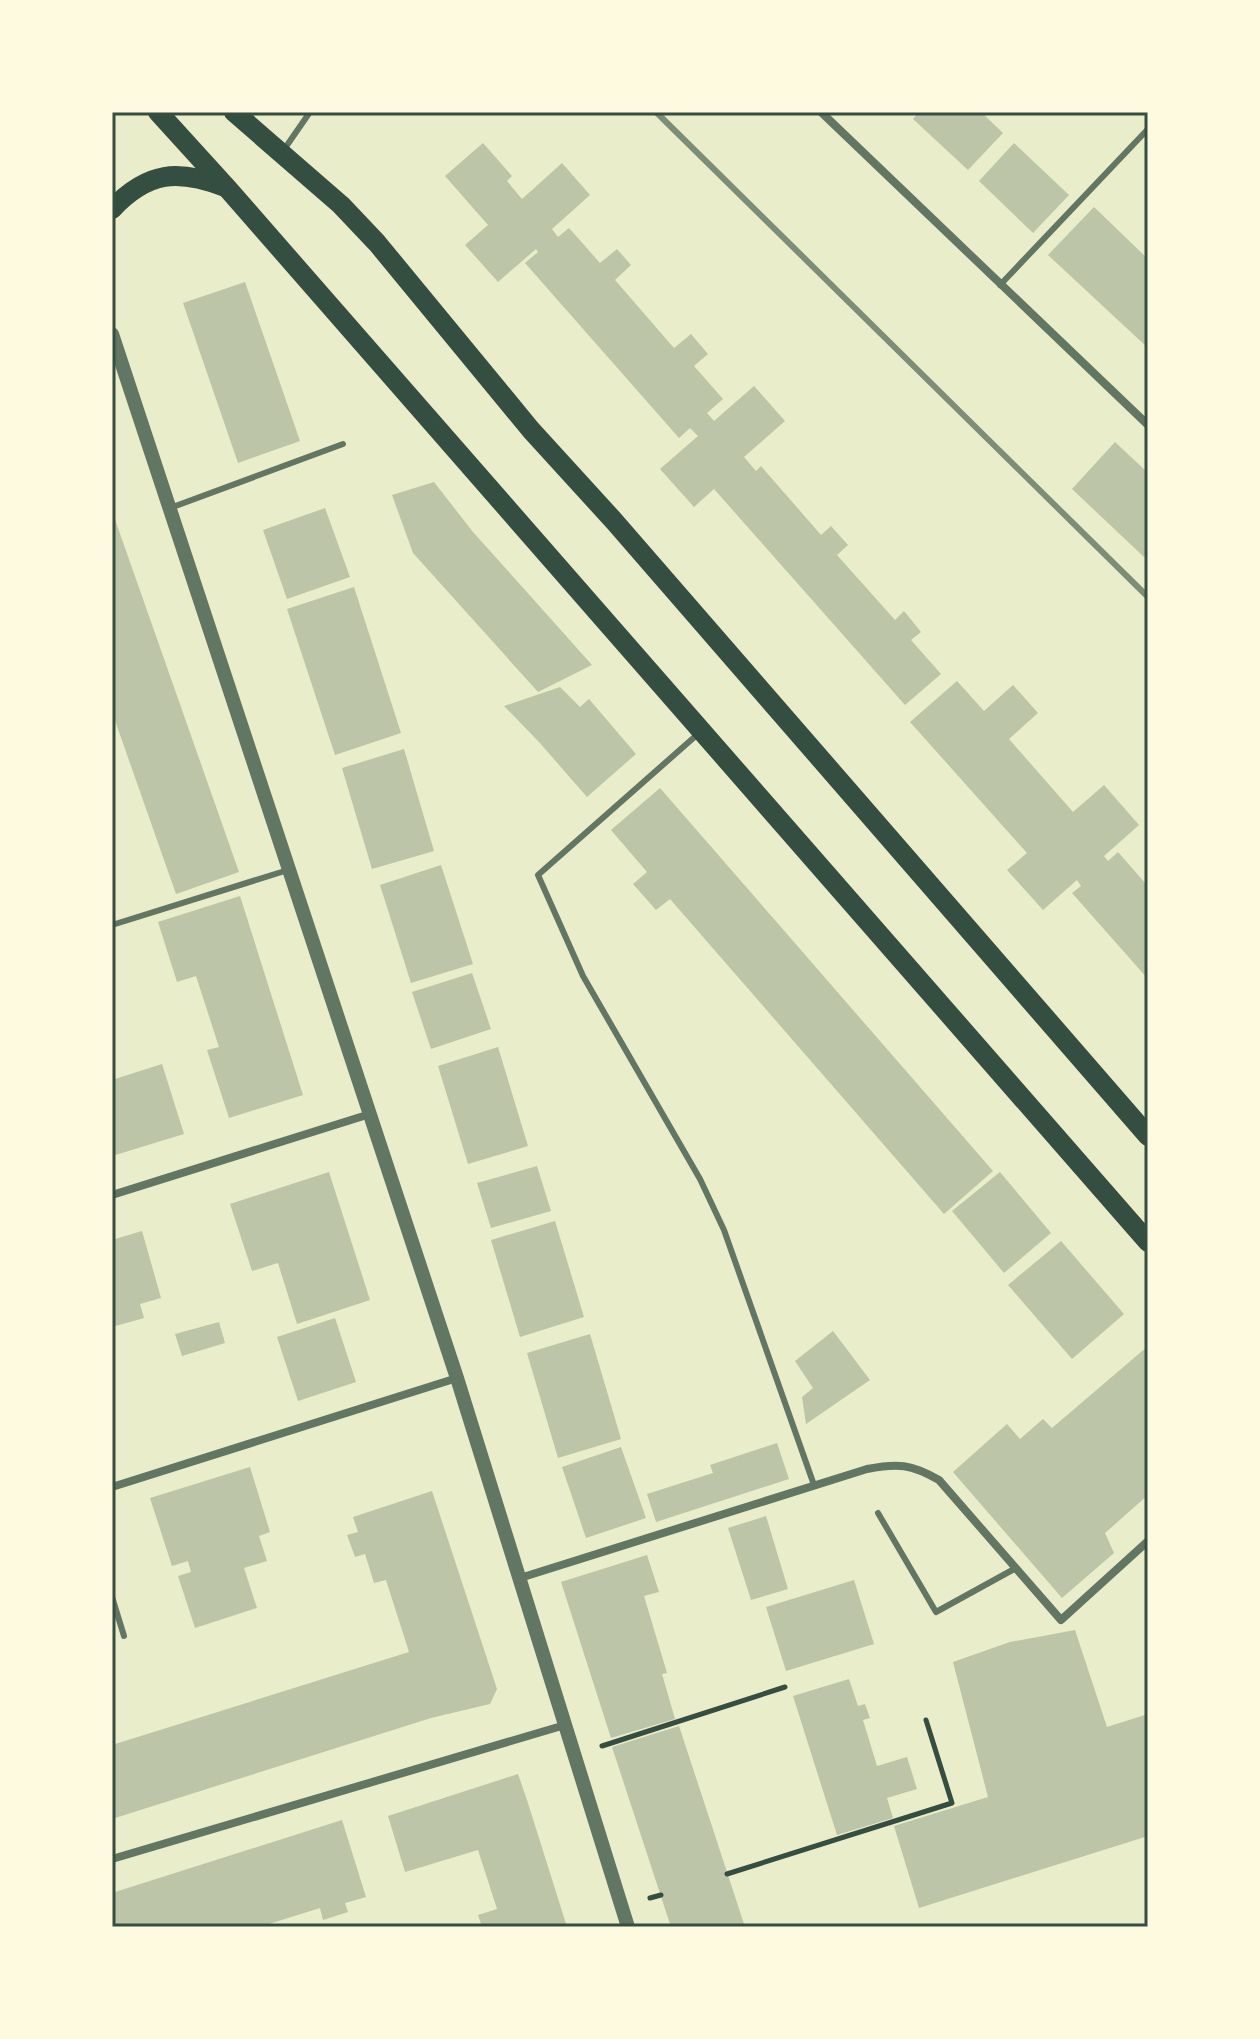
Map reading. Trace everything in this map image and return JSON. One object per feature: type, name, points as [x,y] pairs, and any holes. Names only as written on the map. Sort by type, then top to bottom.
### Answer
[{"type":"main road","points":[[158,112],[1148,1242]]},
{"type":"main road","points":[[234,112],[341,205],[377,243],[531,430],[614,521],[1148,1136]]},
{"type":"main road","points":[[112,209],[144,182],[164,176],[197,176],[228,189]]},
{"type":"street","points":[[821,112],[1148,425]]},
{"type":"street","points":[[112,334],[457,1378],[628,1927]]},
{"type":"street","points":[[112,1195],[370,1114]]},
{"type":"street","points":[[112,1487],[457,1378]]},
{"type":"street","points":[[520,1578],[814,1485],[896,1464],[919,1469],[939,1480],[1061,1620],[1148,1541]]},
{"type":"street","points":[[112,1859],[565,1725]]},
{"type":"lane","points":[[280,154],[310,112]]},
{"type":"lane","points":[[1000,285],[1148,129]]},
{"type":"lane","points":[[170,508],[343,444]]},
{"type":"lane","points":[[701,730],[538,875],[583,976],[700,1179],[724,1230],[814,1485]]},
{"type":"lane","points":[[112,925],[290,869]]},
{"type":"lane","points":[[878,1513],[936,1612],[1016,1568]]},
{"type":"lane","points":[[112,1597],[124,1636]]},
{"type":"path","points":[[575,1755],[785,1687]]},
{"type":"path","points":[[727,1874],[952,1803],[926,1720]]},
{"type":"building","points":[[919,112],[981,112],[1003,133],[968,170],[913,119]]},
{"type":"building","points":[[483,143],[512,176],[507,181],[522,199],[562,163],[590,195],[552,229],[558,237],[569,228],[600,263],[617,249],[631,265],[615,280],[674,348],[691,334],[708,354],[694,366],[723,399],[707,413],[714,421],[754,386],[785,421],[744,457],[756,471],[761,466],[821,535],[831,526],[848,545],[837,555],[895,620],[904,611],[921,632],[911,640],[941,674],[905,705],[714,489],[694,507],[660,469],[698,436],[690,428],[679,438],[525,263],[538,252],[536,249],[498,282],[465,245],[488,225],[445,176]]},
{"type":"building","points":[[1014,143],[1069,195],[1033,233],[979,181]]},
{"type":"building","points":[[1094,207],[1148,259],[1148,348],[1048,255]]},
{"type":"building","points":[[245,282],[300,441],[238,463],[183,303]]},
{"type":"building","points":[[1115,442],[1148,473],[1148,553],[1144,557],[1072,489]]},
{"type":"building","points":[[434,482],[473,532],[592,665],[538,692],[413,553],[392,495]]},
{"type":"building","points":[[325,508],[350,577],[287,599],[263,530]]},
{"type":"building","points":[[112,511],[239,872],[176,894],[112,712]]},
{"type":"building","points":[[354,587],[401,733],[335,755],[287,609]]},
{"type":"building","points":[[957,681],[984,711],[1013,685],[1038,713],[1009,739],[1073,812],[1104,785],[1139,825],[1104,856],[1108,861],[1118,852],[1146,884],[1148,882],[1148,979],[1072,893],[1081,886],[1077,880],[1043,910],[1007,870],[1027,853],[910,722]]},
{"type":"building","points":[[560,687],[580,707],[589,699],[636,754],[587,797],[504,706]]},
{"type":"building","points":[[404,749],[434,851],[372,869],[342,768]]},
{"type":"building","points":[[660,788],[993,1171],[944,1214],[670,899],[656,910],[633,884],[647,872],[611,830]]},
{"type":"building","points":[[441,865],[473,964],[411,983],[380,885]]},
{"type":"building","points":[[240,896],[303,1095],[229,1118],[207,1050],[219,1047],[196,976],[177,982],[158,922]]},
{"type":"building","points":[[472,973],[491,1029],[431,1049],[412,992]]},
{"type":"building","points":[[498,1047],[528,1146],[468,1164],[438,1066]]},
{"type":"building","points":[[162,1064],[184,1134],[112,1156],[112,1080]]},
{"type":"building","points":[[537,1166],[551,1211],[491,1228],[477,1183]]},
{"type":"building","points":[[329,1172],[370,1300],[297,1324],[278,1263],[252,1271],[230,1204]]},
{"type":"building","points":[[1000,1172],[1051,1233],[1004,1273],[952,1211]]},
{"type":"building","points":[[555,1221],[584,1317],[520,1337],[491,1240]]},
{"type":"building","points":[[142,1231],[161,1298],[140,1304],[144,1318],[112,1327],[112,1240]]},
{"type":"building","points":[[1061,1241],[1124,1314],[1072,1359],[1008,1285]]},
{"type":"building","points":[[335,1318],[356,1382],[298,1401],[277,1337]]},
{"type":"building","points":[[219,1322],[225,1343],[182,1356],[175,1334]]},
{"type":"building","points":[[833,1331],[870,1380],[806,1424],[802,1397],[813,1388],[795,1361]]},
{"type":"building","points":[[590,1334],[621,1439],[558,1458],[527,1353]]},
{"type":"building","points":[[1148,1346],[1148,1495],[1105,1533],[1114,1553],[1062,1598],[953,1472],[1007,1424],[1020,1439],[1043,1419],[1052,1428]]},
{"type":"building","points":[[777,1443],[789,1479],[656,1522],[647,1494],[713,1473],[710,1465]]},
{"type":"building","points":[[621,1447],[646,1518],[586,1538],[562,1467]]},
{"type":"building","points":[[250,1467],[270,1532],[259,1536],[267,1561],[244,1568],[257,1608],[195,1628],[178,1576],[191,1572],[188,1561],[172,1566],[150,1498]]},
{"type":"building","points":[[432,1491],[497,1689],[490,1704],[431,1718],[112,1819],[112,1745],[409,1652],[386,1580],[374,1583],[365,1554],[355,1557],[347,1535],[358,1532],[353,1517]]},
{"type":"building","points":[[766,1516],[788,1589],[751,1600],[728,1528]]},
{"type":"building","points":[[647,1555],[659,1592],[644,1596],[667,1673],[662,1674],[675,1719],[611,1738],[561,1582]]},
{"type":"building","points":[[854,1580],[874,1644],[786,1671],[766,1607]]},
{"type":"building","points":[[1075,1630],[1107,1727],[1148,1714],[1148,1836],[919,1908],[894,1826],[988,1797],[953,1662],[1010,1642]]},
{"type":"building","points":[[849,1679],[858,1706],[865,1704],[870,1718],[863,1720],[877,1766],[907,1757],[917,1789],[887,1798],[893,1818],[837,1835],[793,1696]]},
{"type":"building","points":[[679,1726],[745,1927],[671,1927],[612,1747]]},
{"type":"building","points":[[518,1774],[567,1927],[482,1927],[478,1915],[497,1909],[478,1850],[405,1872],[388,1816]]},
{"type":"building","points":[[342,1820],[366,1897],[345,1903],[348,1912],[323,1920],[320,1908],[269,1924],[270,1927],[112,1927],[112,1893]]},
{"type":"railway","points":[[656,112],[1148,597]]}]
